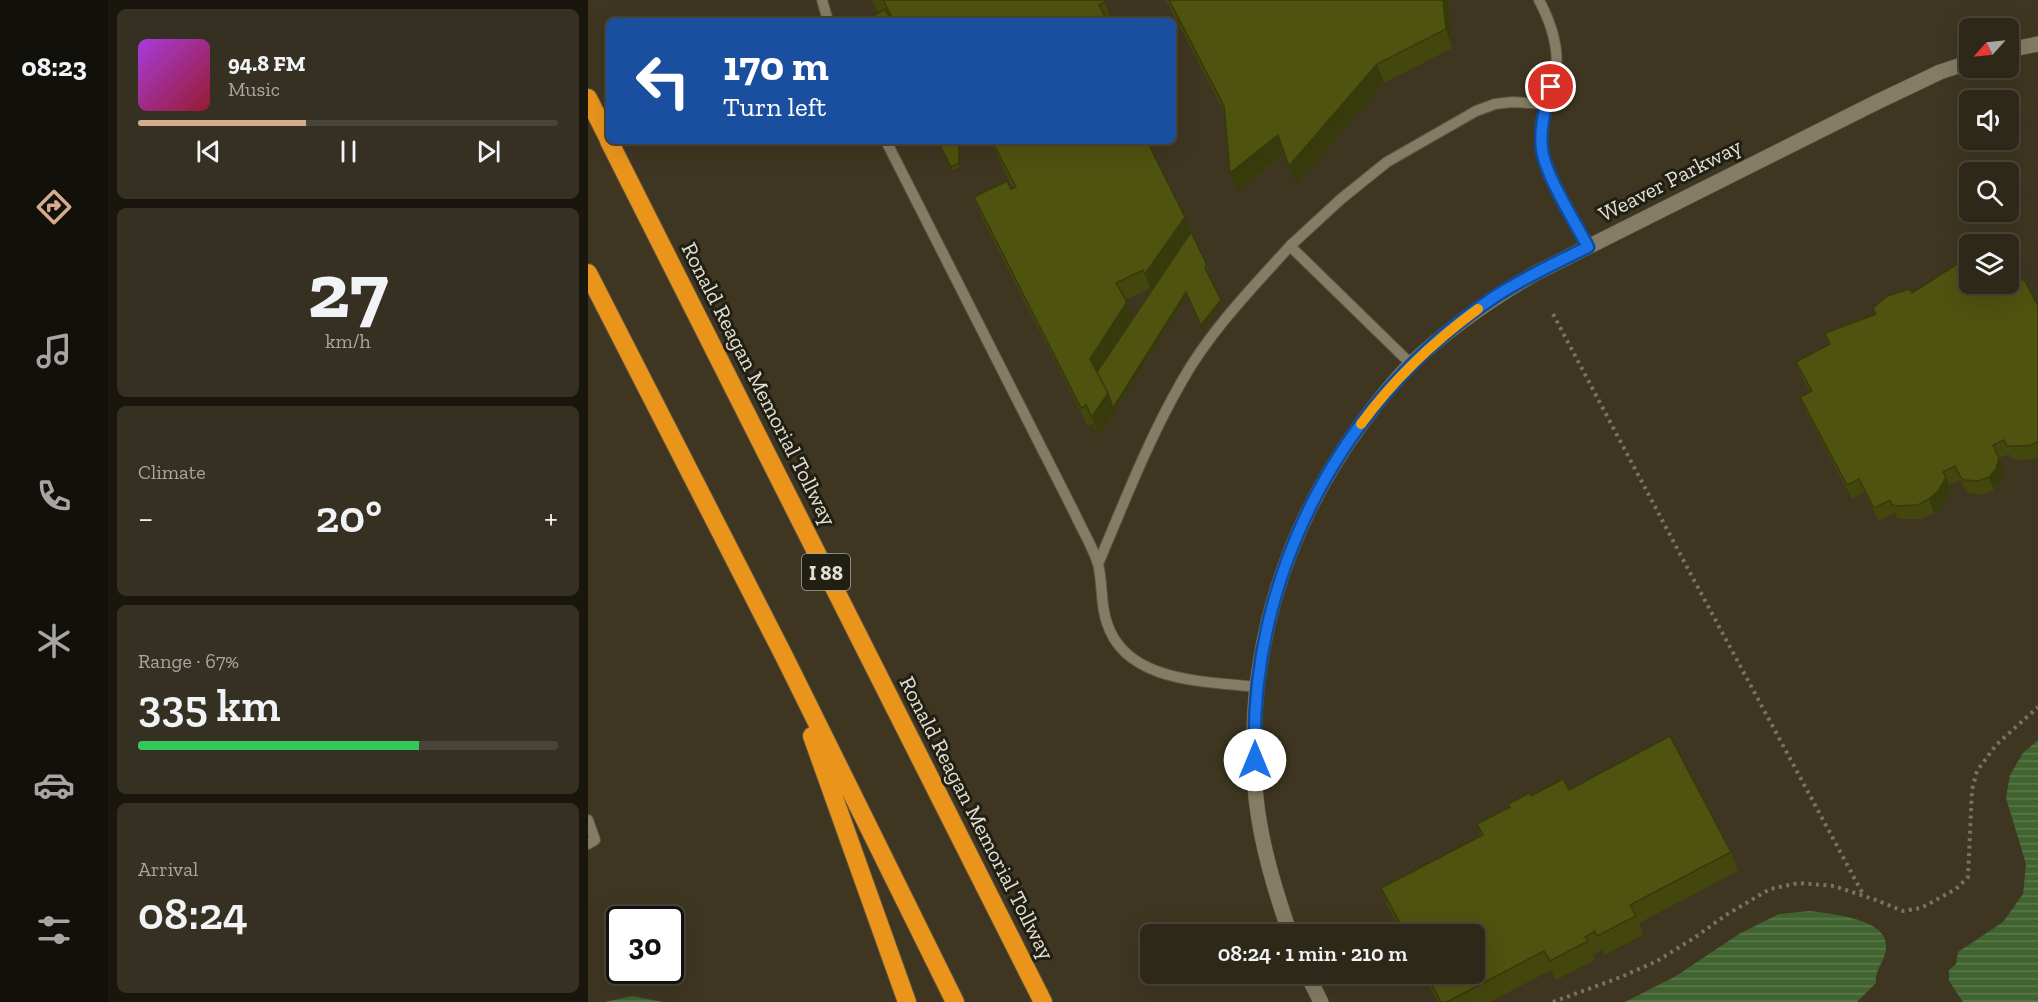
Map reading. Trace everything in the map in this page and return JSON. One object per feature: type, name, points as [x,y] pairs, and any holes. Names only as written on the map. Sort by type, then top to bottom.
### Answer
[{"type":"highway","name":"Ronald Reagan Memorial Tollway","points":[[588,98],[606,135]]},
{"type":"highway","name":"Ronald Reagan Memorial Tollway","points":[[611,144],[1043,1002]]},
{"type":"highway","points":[[588,273],[785,658],[955,1002]]},
{"type":"highway","points":[[785,658],[907,1002]]},
{"type":"street","points":[[2019,48],[2038,44]]},
{"type":"street","name":"Weaver Parkway","points":[[1287,924],[1265,852],[1256,799],[1254,741],[1257,687],[1264,640],[1290,549],[1308,507],[1336,459],[1377,402],[1411,364],[1465,318],[1496,296],[1588,247],[1875,103],[1940,72],[1959,66]]},
{"type":"street","points":[[1312,984],[1321,1002]]},
{"type":"lane","points":[[822,0],[827,18]]},
{"type":"lane","points":[[1539,0],[1548,19],[1555,46],[1556,70],[1543,116],[1543,154],[1550,173],[1588,247]]},
{"type":"lane","points":[[1098,564],[1157,428],[1182,380],[1242,299],[1290,246],[1341,199],[1387,162],[1476,111],[1495,104],[1512,102],[1547,104]]},
{"type":"lane","points":[[888,144],[1075,514],[1098,564],[1101,602],[1107,625],[1120,648],[1134,662],[1175,676],[1257,687]]},
{"type":"lane","points":[[1290,246],[1411,364]]},
{"type":"lane","points":[[588,820],[596,840],[588,844]]},
{"type":"path","points":[[1553,314],[1864,896]]},
{"type":"path","points":[[1553,1002],[1622,977],[1657,961],[1770,889],[1799,883],[1833,886],[1903,911],[1922,908],[1956,889],[1968,877],[1972,790],[1977,771],[1996,745],[2038,706]]},
{"type":"shaded area","points":[[2038,740],[2038,1002],[1963,1002],[1949,981],[1949,970],[1956,964],[1958,952],[2003,922],[2023,894],[2026,864],[2006,798],[2010,775],[2023,753]]},
{"type":"shaded area","points":[[1810,911],[1856,919],[1878,930],[1884,937],[1886,947],[1876,983],[1857,1002],[1625,1002],[1676,976],[1739,934],[1779,914]]},
{"type":"shaded area","points":[[632,996],[663,1002],[605,1002]]},
{"type":"building","points":[[883,0],[1104,0],[1105,2],[1099,5],[1106,18],[892,18]]},
{"type":"building","points":[[1169,0],[1443,0],[1446,29],[1377,64],[1289,166],[1278,135],[1230,173],[1224,106]]},
{"type":"building","points":[[885,9],[890,18],[874,18],[873,16]]},
{"type":"building","points":[[940,144],[959,144],[959,163],[951,167]]},
{"type":"building","points":[[994,144],[1148,144],[1185,217],[1145,274],[1143,270],[1116,283],[1127,302],[1090,359],[1108,393],[1092,417],[1086,405],[1081,408],[974,197],[1007,181],[1011,189],[1016,187]]},
{"type":"building","points":[[1191,232],[1221,300],[1201,325],[1186,292],[1113,408],[1097,372]]},
{"type":"building","points":[[1957,264],[1959,294],[2019,294],[2019,282],[2024,279],[2038,306],[2038,442],[2031,445],[2007,446],[2004,440],[1993,445],[1999,458],[1996,469],[1989,477],[1978,481],[1965,480],[1961,478],[1955,466],[1943,472],[1946,477],[1938,491],[1918,505],[1897,506],[1892,505],[1890,500],[1874,508],[1859,479],[1847,485],[1800,397],[1812,391],[1796,362],[1830,344],[1825,333],[1876,314],[1873,308],[1887,296],[1909,289],[1912,293]]},
{"type":"building","points":[[1670,736],[1731,852],[1630,905],[1636,916],[1597,936],[1595,931],[1585,937],[1588,941],[1550,961],[1544,951],[1485,982],[1485,924],[1401,924],[1381,888],[1483,835],[1477,824],[1510,807],[1508,804],[1529,793],[1531,796],[1563,779],[1569,790]]},
{"type":"building","points":[[1431,984],[1481,984],[1447,1002],[1441,1002]]},
{"type":"slow traffic","points":[[1361,424],[1411,364],[1478,309]]},
{"type":"route","points":[[1255,760],[1257,687],[1264,640],[1275,597],[1290,549],[1308,507],[1336,459],[1377,402],[1411,364],[1465,318],[1496,296],[1588,247],[1550,173],[1543,154],[1543,116],[1551,87]]}]
